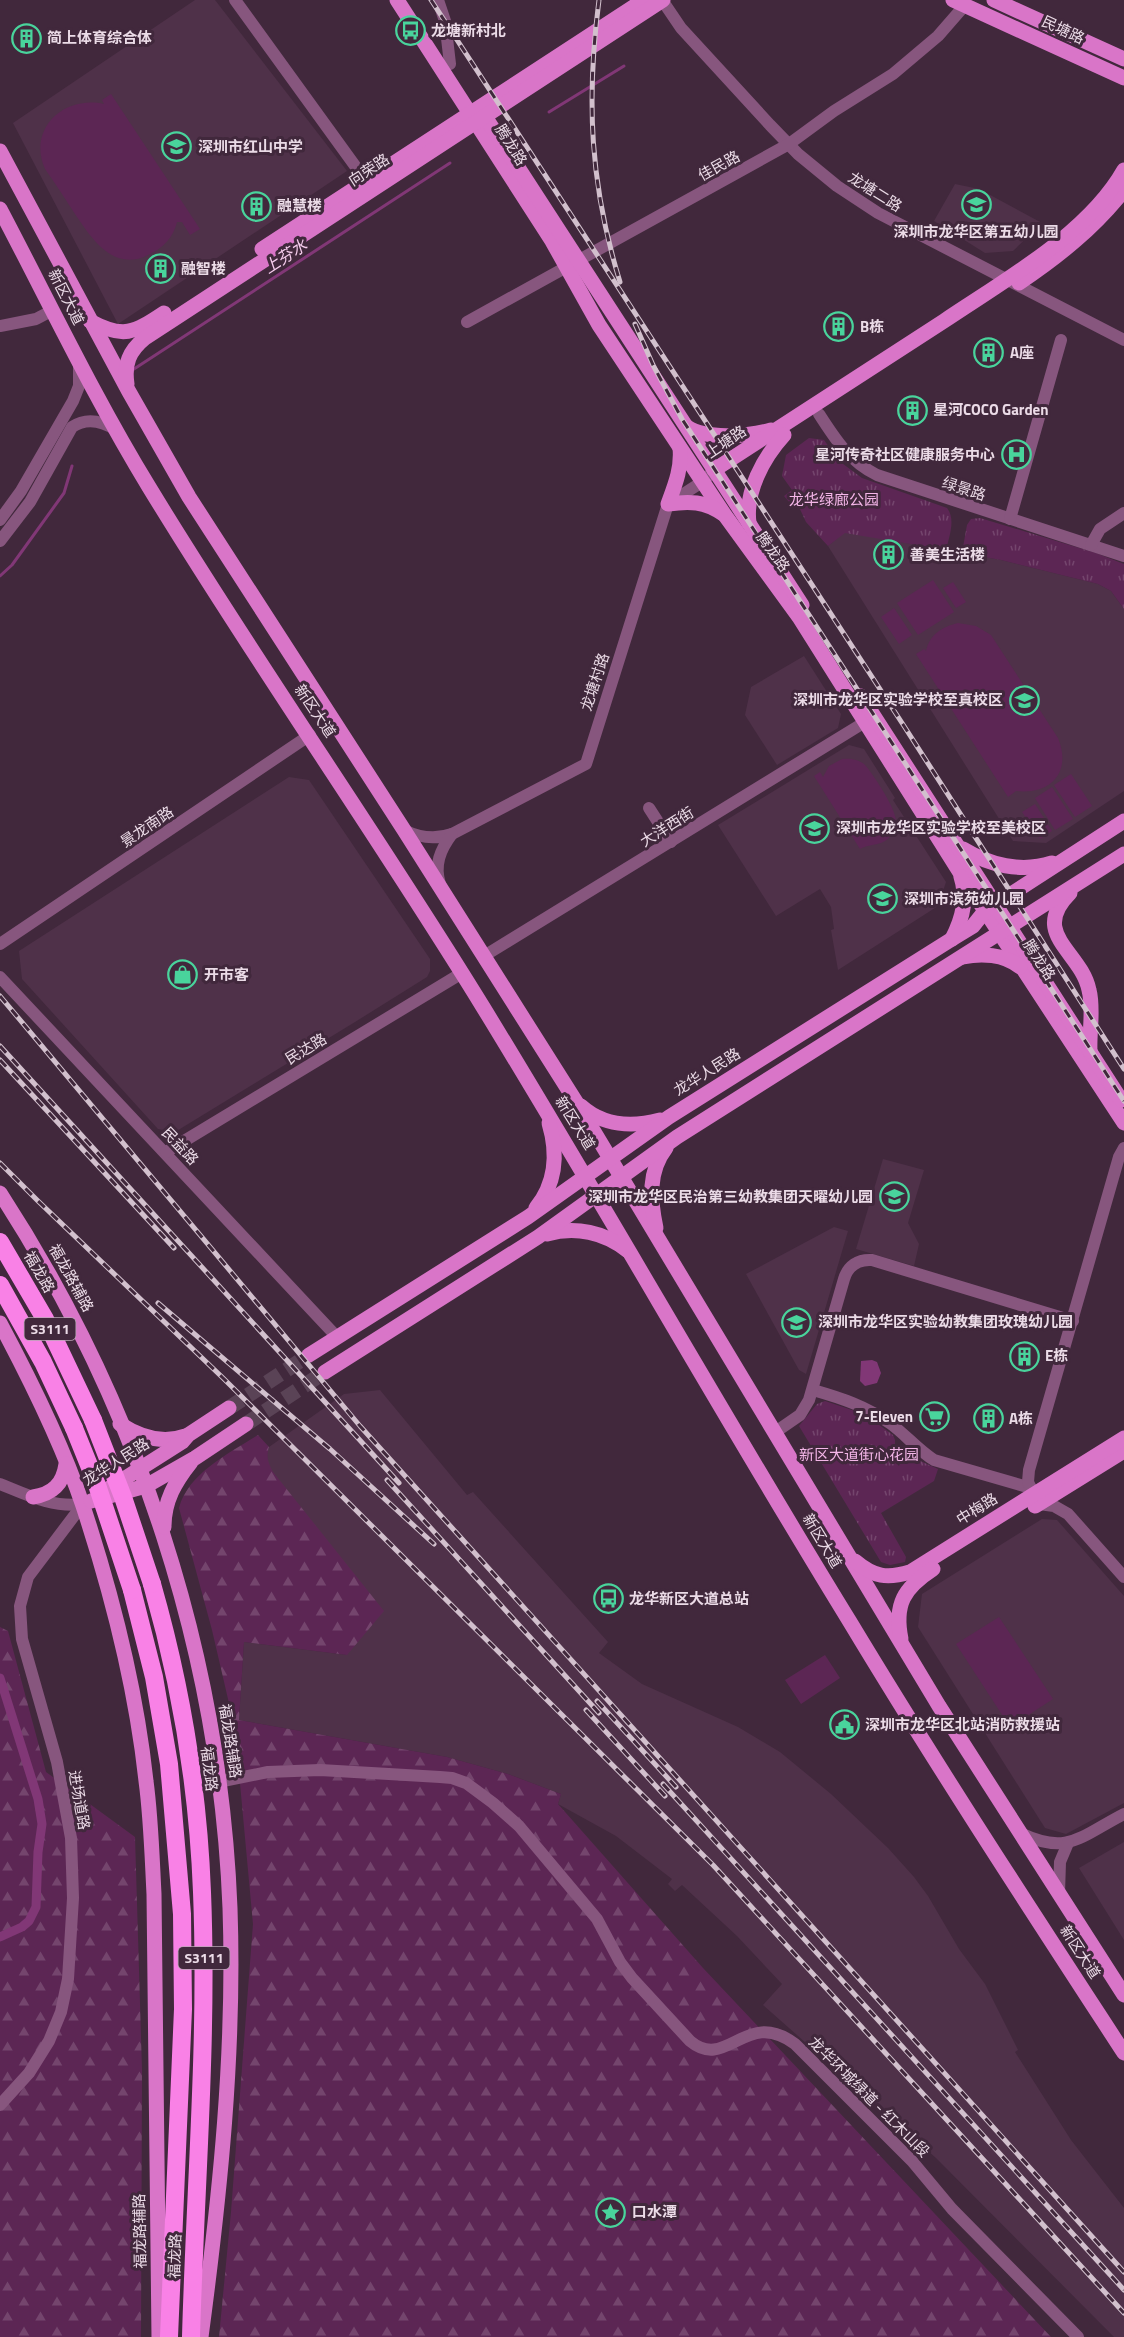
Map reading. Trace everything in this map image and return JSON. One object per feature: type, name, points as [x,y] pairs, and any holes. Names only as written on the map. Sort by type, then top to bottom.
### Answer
[{"type":"highway","name":"福龙路","points":[[0,1242],[45,1319],[93,1420],[123,1497],[152,1584],[184,1715],[196,1806],[202,1892],[203,2046],[190,2337]]},
{"type":"highway","name":"福龙路","points":[[0,1285],[43,1362],[74,1428],[97,1485],[132,1590],[154,1677],[170,1764],[182,1914],[183,2009],[169,2337]]},
{"type":"main road","name":"腾龙路","points":[[397,0],[477,115]]},
{"type":"main road","name":"腾龙路","points":[[408,0],[450,64],[477,115],[552,241],[572,264],[685,426],[959,848],[1005,929],[1090,1051],[1124,1105]]},
{"type":"main road","name":"向荣路","points":[[128,390],[125,371],[127,361],[131,350],[145,338],[644,0]]},
{"type":"main road","name":"向荣路","points":[[90,321],[110,331],[121,333],[146,324],[366,181],[663,0]]},
{"type":"main road","name":"民塘路","points":[[994,0],[1124,59]]},
{"type":"main road","name":"民塘路","points":[[959,3],[1121,78]]},
{"type":"main road","points":[[1096,46],[1124,50]]},
{"type":"main road","name":"新区大道","points":[[0,151],[128,390],[213,536],[404,830],[575,1100],[905,1650],[1124,1995]]},
{"type":"main road","name":"上塘路","points":[[782,431],[819,414],[1011,283],[1100,203],[1124,170]]},
{"type":"main road","name":"上塘路","points":[[716,473],[1011,283],[1065,251],[1088,231],[1124,190]]},
{"type":"main road","name":"新区大道","points":[[0,209],[117,430],[184,544],[310,735],[462,973],[635,1258],[846,1617],[993,1852],[1124,2053]]},
{"type":"main road","name":"腾龙路","points":[[572,264],[599,325],[702,482],[799,617],[959,871],[991,907]]},
{"type":"main road","points":[[685,426],[694,432],[711,435],[782,431]]},
{"type":"main road","points":[[748,523],[747,509],[750,494],[782,431]]},
{"type":"main road","points":[[680,448],[679,472],[668,504],[692,501],[707,505],[724,514]]},
{"type":"main road","name":"龙华人民路","points":[[309,1355],[528,1217],[669,1117],[972,926],[991,907],[1124,821]]},
{"type":"main road","points":[[959,848],[989,862],[1022,868],[1044,866],[1065,858]]},
{"type":"main road","points":[[324,1372],[538,1237],[677,1137],[1124,854]]},
{"type":"main road","points":[[952,939],[961,918],[963,906],[963,884],[959,871]]},
{"type":"main road","points":[[1085,878],[1060,902],[1055,912],[1054,922],[1057,937],[1084,976],[1090,991],[1090,1051]]},
{"type":"main road","name":"腾龙路","points":[[1005,929],[1024,970],[1124,1123]]},
{"type":"main road","points":[[960,958],[980,955],[1004,958],[1024,970]]},
{"type":"main road","points":[[575,1100],[591,1114],[615,1123],[637,1124],[669,1117]]},
{"type":"main road","points":[[528,1217],[546,1196],[554,1169],[554,1142],[545,1109]]},
{"type":"main road","points":[[660,1242],[651,1200],[652,1177],[664,1150],[677,1137]]},
{"type":"main road","name":"福龙路辅路","points":[[0,1193],[70,1312],[140,1470],[178,1581],[224,1781],[230,1909],[229,2038],[218,2186],[201,2337]]},
{"type":"main road","points":[[538,1237],[565,1230],[584,1231],[613,1241],[635,1258]]},
{"type":"main road","name":"福龙路辅路","points":[[0,1323],[45,1413],[82,1504],[105,1580],[128,1673],[146,1781],[154,1894],[159,2337]]},
{"type":"main road","name":"龙华人民路","points":[[82,1504],[140,1470],[229,1408]]},
{"type":"main road","points":[[120,1424],[130,1431],[153,1438],[176,1439],[188,1435]]},
{"type":"main road","name":"龙华人民路","points":[[82,1504],[146,1486],[195,1458],[246,1424]]},
{"type":"main road","name":"中梅路","points":[[846,1553],[873,1574],[885,1577],[904,1574],[918,1568],[1124,1438]]},
{"type":"main road","name":"中梅路","points":[[905,1650],[900,1638],[898,1614],[910,1587],[971,1545],[1035,1495],[1068,1487],[1124,1451]]},
{"type":"main road","points":[[164,1539],[165,1511],[169,1496],[195,1458]]},
{"type":"main road","points":[[33,1497],[44,1495],[55,1488],[64,1477],[66,1464]]},
{"type":"street","points":[[235,0],[366,181]]},
{"type":"street","points":[[438,0],[445,21],[450,64]]},
{"type":"street","name":"龙塘二路","points":[[663,0],[681,28],[789,144],[816,170],[856,200],[1124,340]]},
{"type":"street","name":"佳民路","points":[[467,322],[789,144],[834,111],[867,92],[901,68],[938,36],[959,3]]},
{"type":"street","points":[[0,326],[36,319],[52,310]]},
{"type":"street","points":[[1010,519],[1061,340]]},
{"type":"street","points":[[0,520],[21,491],[73,401],[79,386],[79,360]]},
{"type":"street","name":"绿景路","points":[[819,414],[839,446],[867,470],[885,478],[1124,556]]},
{"type":"street","points":[[0,541],[30,502],[72,427],[89,420],[102,422],[117,430]]},
{"type":"street","name":"上塘路","points":[[702,482],[716,473]]},
{"type":"street","points":[[668,504],[702,482]]},
{"type":"street","name":"龙塘村路","points":[[404,830],[414,835],[430,837],[452,834],[586,764],[668,504]]},
{"type":"street","points":[[1091,545],[1100,529],[1124,513]]},
{"type":"street","name":"大洋西街","points":[[484,956],[866,723]]},
{"type":"street","name":"景龙南路","points":[[0,944],[310,735]]},
{"type":"street","points":[[649,808],[670,842]]},
{"type":"street","points":[[442,891],[437,864],[452,834]]},
{"type":"street","name":"民达路","points":[[166,1152],[462,973]]},
{"type":"street","name":"民益路","points":[[0,977],[337,1337]]},
{"type":"street","points":[[1035,1495],[1028,1482],[1029,1470],[1119,1157],[1124,1148]]},
{"type":"street","points":[[774,1433],[800,1415],[810,1400],[844,1279],[849,1269],[861,1260],[872,1260],[1073,1321]]},
{"type":"street","points":[[813,1390],[844,1398],[865,1407],[892,1425],[934,1460],[1035,1495],[1068,1514],[1124,1577]]},
{"type":"street","points":[[0,1484],[58,1504],[82,1504]]},
{"type":"street","points":[[1068,1487],[1065,1500],[1068,1514]]},
{"type":"street","name":"进场道路","points":[[0,2105],[24,2080],[49,2041],[62,2012],[68,1979],[73,1898],[71,1838],[59,1770],[22,1638],[20,1606],[28,1577],[82,1504]]},
{"type":"street","name":"龙华环城绿道 - 红木山段","points":[[224,1781],[295,1770],[343,1771],[452,1778],[479,1791],[519,1826],[584,1902],[597,1919],[616,1956],[632,1978],[690,2041],[697,2047],[712,2050],[727,2046],[760,2031],[769,2031],[787,2038],[814,2061],[889,2137],[934,2185],[959,2217],[1078,2337]]},
{"type":"street","points":[[1020,1833],[1049,1844],[1068,1844],[1124,1814]]},
{"type":"street","points":[[1059,1893],[1060,1862],[1068,1844]]},
{"type":"shaded area","name":"深圳市红山中学","points":[[195,0],[215,0],[347,171],[118,324],[13,123]]},
{"type":"shaded area","name":"深圳市龙华区第五幼儿园","points":[[955,184],[979,189],[1042,223],[1013,251],[985,253],[934,221]]},
{"type":"shaded area","name":"深圳市龙华区实验学校至真校区","points":[[845,532],[1001,560],[1098,584],[1111,591],[1124,609],[1124,791],[1046,843],[1013,841],[828,546]]},
{"type":"shaded area","points":[[804,656],[841,714],[838,728],[777,765],[745,715],[751,687]]},
{"type":"shaded area","name":"深圳市龙华区实验学校至美校区","points":[[849,745],[864,749],[895,798],[893,800],[946,882],[938,906],[838,970],[831,930],[834,929],[831,907],[820,889],[776,916],[718,825]]},
{"type":"shaded area","points":[[289,777],[309,780],[430,959],[430,971],[427,977],[175,1132],[158,1129],[22,979],[19,951]]},
{"type":"shaded area","name":"深圳市龙华区民治第三幼教集团天曜幼儿园","points":[[883,1159],[924,1170],[908,1223],[919,1244],[914,1266],[856,1249]]},
{"type":"shaded area","name":"深圳市龙华区实验幼教集团玫瑰幼儿园","points":[[834,1227],[848,1231],[806,1374],[799,1370],[746,1274]]},
{"type":"shaded area","points":[[861,1361],[877,1362],[881,1373],[877,1383],[865,1386],[860,1381]]},
{"type":"shaded area","points":[[380,1390],[467,1495],[473,1492],[608,1642],[599,1653],[642,1684],[738,1727],[780,1752],[831,1794],[888,1848],[914,1877],[928,1896],[959,1949],[985,1984],[1018,2050],[1015,2052],[1071,2140],[1124,2208],[1124,2337],[1114,2337],[936,2158],[763,2005],[782,1984],[737,1936],[682,1885],[675,1891],[668,1884],[672,1879],[616,1836],[558,1804],[561,1794],[508,1774],[447,1757],[239,1720],[244,1642],[347,1655],[268,1463],[269,1447],[344,1394]]},
{"type":"shaded area","points":[[1042,1519],[1057,1520],[1124,1596],[1124,1803],[1066,1834],[1045,1828],[918,1627],[922,1594]]},
{"type":"shaded area","points":[[1124,1842],[1124,1940],[1079,1868]]},
{"type":"green space","points":[[111,94],[200,229],[190,235],[182,222],[177,222],[173,233],[163,246],[148,255],[135,259],[113,256],[95,241],[45,169],[41,154],[41,141],[45,128],[53,118],[63,110],[75,105],[104,104],[102,100]]},
{"type":"green space","name":"龙华绿廊公园","points":[[809,438],[824,440],[839,461],[862,478],[947,508],[950,512],[951,523],[946,550],[845,533],[828,546],[806,522],[799,507],[790,503],[784,496],[792,490],[782,476],[786,455]]},
{"type":"green space","points":[[980,518],[1096,553],[1124,564],[1124,609],[1111,591],[1098,584],[1001,560],[962,553],[967,525],[971,519]]},
{"type":"green space","points":[[933,580],[954,612],[918,635],[897,603]]},
{"type":"green space","points":[[953,582],[966,602],[956,608],[943,588]]},
{"type":"green space","points":[[894,608],[912,635],[899,644],[881,617]]},
{"type":"green space","points":[[958,623],[976,626],[991,635],[1058,738],[1062,750],[1060,771],[1048,785],[1039,789],[1016,791],[1008,797],[916,654],[924,649],[926,651],[930,640],[938,632]]},
{"type":"green space","points":[[842,759],[853,759],[864,764],[890,804],[896,818],[896,825],[889,838],[881,843],[860,849],[814,776],[820,772],[823,777],[829,766]]},
{"type":"green space","points":[[1071,774],[1092,806],[1075,817],[1054,785]]},
{"type":"green space","points":[[1052,787],[1073,819],[1055,830],[1035,798]]},
{"type":"green space","points":[[1035,804],[1052,831],[1040,839],[1022,812]]},
{"type":"green space","name":"新区大道街心花园","points":[[825,1401],[864,1414],[893,1435],[895,1462],[899,1466],[903,1455],[907,1455],[938,1469],[934,1481],[881,1513],[906,1557],[905,1562],[890,1565],[881,1562],[799,1426],[817,1404]]},
{"type":"green space","points":[[258,1435],[269,1447],[268,1460],[273,1472],[384,1611],[347,1655],[244,1642],[239,1720],[447,1757],[508,1774],[561,1794],[558,1804],[703,1968],[1051,2337],[219,2337],[253,1924],[235,1729],[212,1630],[179,1508],[191,1484],[201,1474]]},
{"type":"green space","points":[[999,1617],[1053,1699],[1010,1727],[956,1644]]},
{"type":"green space","points":[[0,1627],[8,1631],[46,1772],[135,1837],[142,2070],[141,2337],[0,2337]]},
{"type":"green space","points":[[825,1655],[840,1678],[801,1704],[785,1680]]},
{"type":"waterway","name":"上芬水","points":[[549,112],[624,66]]},
{"type":"waterway","name":"上芬水","points":[[134,369],[450,163]]},
{"type":"waterway","name":"上芬水","points":[[0,576],[12,565],[64,493],[72,466]]},
{"type":"waterway","points":[[0,1678],[38,1799],[42,1824],[38,1852],[36,1907],[29,1921],[22,1927],[0,1937]]},
{"type":"tunnel","points":[[229,1408],[309,1355]]},
{"type":"tunnel","points":[[246,1424],[325,1372]]},
{"type":"railway","points":[[431,0],[904,726],[1124,1069]]},
{"type":"railway","points":[[599,0],[593,73],[593,142],[602,211],[620,282]]},
{"type":"railway","points":[[635,324],[653,365],[682,419],[1124,1101]]},
{"type":"railway","points":[[0,996],[360,1426],[1124,2272]]},
{"type":"railway","points":[[0,1046],[399,1483]]},
{"type":"railway","points":[[0,1060],[174,1248]]},
{"type":"railway","points":[[0,1163],[223,1378],[713,1865],[1124,2313]]},
{"type":"railway","points":[[158,1303],[330,1449],[434,1544]]},
{"type":"railway","points":[[387,1480],[599,1713]]},
{"type":"railway","points":[[597,1701],[676,1787]]},
{"type":"railway","points":[[586,1710],[665,1796]]},
{"type":"railway","points":[[663,1784],[1124,2290]]},
{"type":"place","name":"龙塘新村北","points":[[410,31]]},
{"type":"place","name":"简上体育综合体","points":[[26,38]]},
{"type":"place","name":"深圳市红山中学","points":[[177,147]]},
{"type":"place","name":"深圳市龙华区第五幼儿园","points":[[976,205]]},
{"type":"place","name":"融慧楼","points":[[256,206]]},
{"type":"place","name":"融智楼","points":[[160,269]]},
{"type":"place","name":"B栋","points":[[839,327]]},
{"type":"place","name":"A座","points":[[989,353]]},
{"type":"place","name":"星河COCO Garden","points":[[912,410]]},
{"type":"place","name":"星河传奇社区健康服务中心","points":[[1016,455]]},
{"type":"place","name":"善美生活楼","points":[[889,555]]},
{"type":"place","name":"深圳市龙华区实验学校至真校区","points":[[1024,700]]},
{"type":"place","name":"深圳市龙华区实验学校至美校区","points":[[815,828]]},
{"type":"place","name":"深圳市滨苑幼儿园","points":[[883,899]]},
{"type":"place","name":"开市客","points":[[183,975]]},
{"type":"place","name":"深圳市龙华区民治第三幼教集团天曜幼儿园","points":[[894,1197]]},
{"type":"place","name":"深圳市龙华区实验幼教集团玫瑰幼儿园","points":[[797,1322]]},
{"type":"place","name":"E栋","points":[[1024,1356]]},
{"type":"place","name":"7-Eleven","points":[[934,1417]]},
{"type":"place","name":"A栋","points":[[988,1419]]},
{"type":"place","name":"龙华新区大道总站","points":[[608,1599]]},
{"type":"place","name":"深圳市龙华区北站消防救援站","points":[[844,1725]]},
{"type":"place","name":"口水潭","points":[[611,2212]]}]
